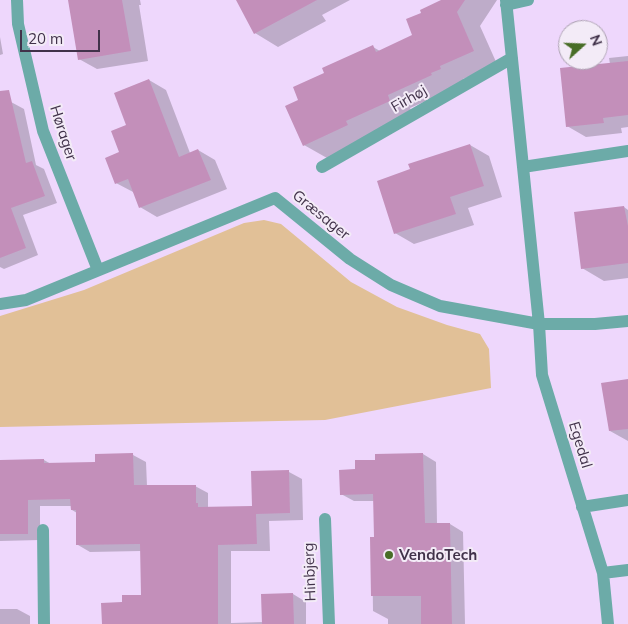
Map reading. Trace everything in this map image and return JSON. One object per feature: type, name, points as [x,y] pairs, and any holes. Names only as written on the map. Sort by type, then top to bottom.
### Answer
[{"type":"street","name":"Hørager","points":[[17,0],[18,24],[43,131],[98,270]]},
{"type":"street","points":[[528,0],[506,3],[539,324]]},
{"type":"street","name":"Firhøj","points":[[322,168],[512,58]]},
{"type":"street","points":[[522,166],[628,151]]},
{"type":"street","name":"Græsager","points":[[0,304],[26,300],[275,198],[350,259],[391,285],[440,306],[539,324],[595,324],[628,321]]},
{"type":"street","name":"Egedal","points":[[539,324],[542,375],[602,574],[608,624]]},
{"type":"street","points":[[582,507],[628,500]]},
{"type":"street","name":"Hinbjerg","points":[[325,519],[329,624]]},
{"type":"street","points":[[43,530],[44,624]]},
{"type":"street","points":[[602,574],[628,570]]},
{"type":"shaded area","points":[[264,220],[281,224],[351,282],[397,307],[447,325],[480,334],[489,349],[491,388],[325,420],[0,427],[0,316],[84,290],[244,223]]},
{"type":"building","points":[[68,0],[122,0],[131,51],[78,60]]},
{"type":"building","points":[[236,0],[317,0],[254,34]]},
{"type":"building","points":[[441,0],[465,0],[457,12],[474,51],[440,66],[441,69],[431,73],[432,75],[388,95],[390,101],[346,121],[348,125],[303,146],[285,106],[298,100],[293,87],[324,73],[322,68],[373,45],[376,52],[412,35],[406,19],[421,13],[420,10]]},
{"type":"building","points":[[628,61],[628,115],[603,118],[604,123],[566,127],[560,70],[608,70],[608,63]]},
{"type":"building","points":[[149,79],[179,157],[198,149],[211,180],[139,208],[128,179],[115,184],[105,158],[119,152],[111,131],[126,125],[114,93]]},
{"type":"building","points":[[9,90],[26,163],[32,161],[45,196],[11,208],[26,248],[0,258],[0,91]]},
{"type":"building","points":[[470,144],[484,186],[450,197],[456,214],[394,234],[377,181],[410,169],[408,164]]},
{"type":"building","points":[[624,206],[628,226],[628,263],[581,269],[574,212]]},
{"type":"building","points":[[628,379],[628,429],[609,431],[601,383]]},
{"type":"building","points":[[133,453],[134,485],[196,485],[196,503],[198,503],[198,507],[252,506],[251,471],[289,470],[290,513],[256,514],[257,544],[218,545],[218,624],[102,624],[101,603],[122,602],[122,595],[141,595],[140,544],[76,545],[76,510],[71,510],[70,499],[28,500],[28,534],[0,534],[0,460],[44,459],[44,463],[95,462],[95,454]]},
{"type":"building","points":[[423,453],[425,523],[450,523],[452,624],[421,624],[421,596],[371,596],[370,537],[374,537],[373,494],[340,495],[339,470],[355,469],[355,460],[375,460],[375,454]]},
{"type":"building","points":[[293,593],[294,624],[262,624],[261,594]]},
{"type":"place","name":"VendoTech","points":[[389,555]]}]
